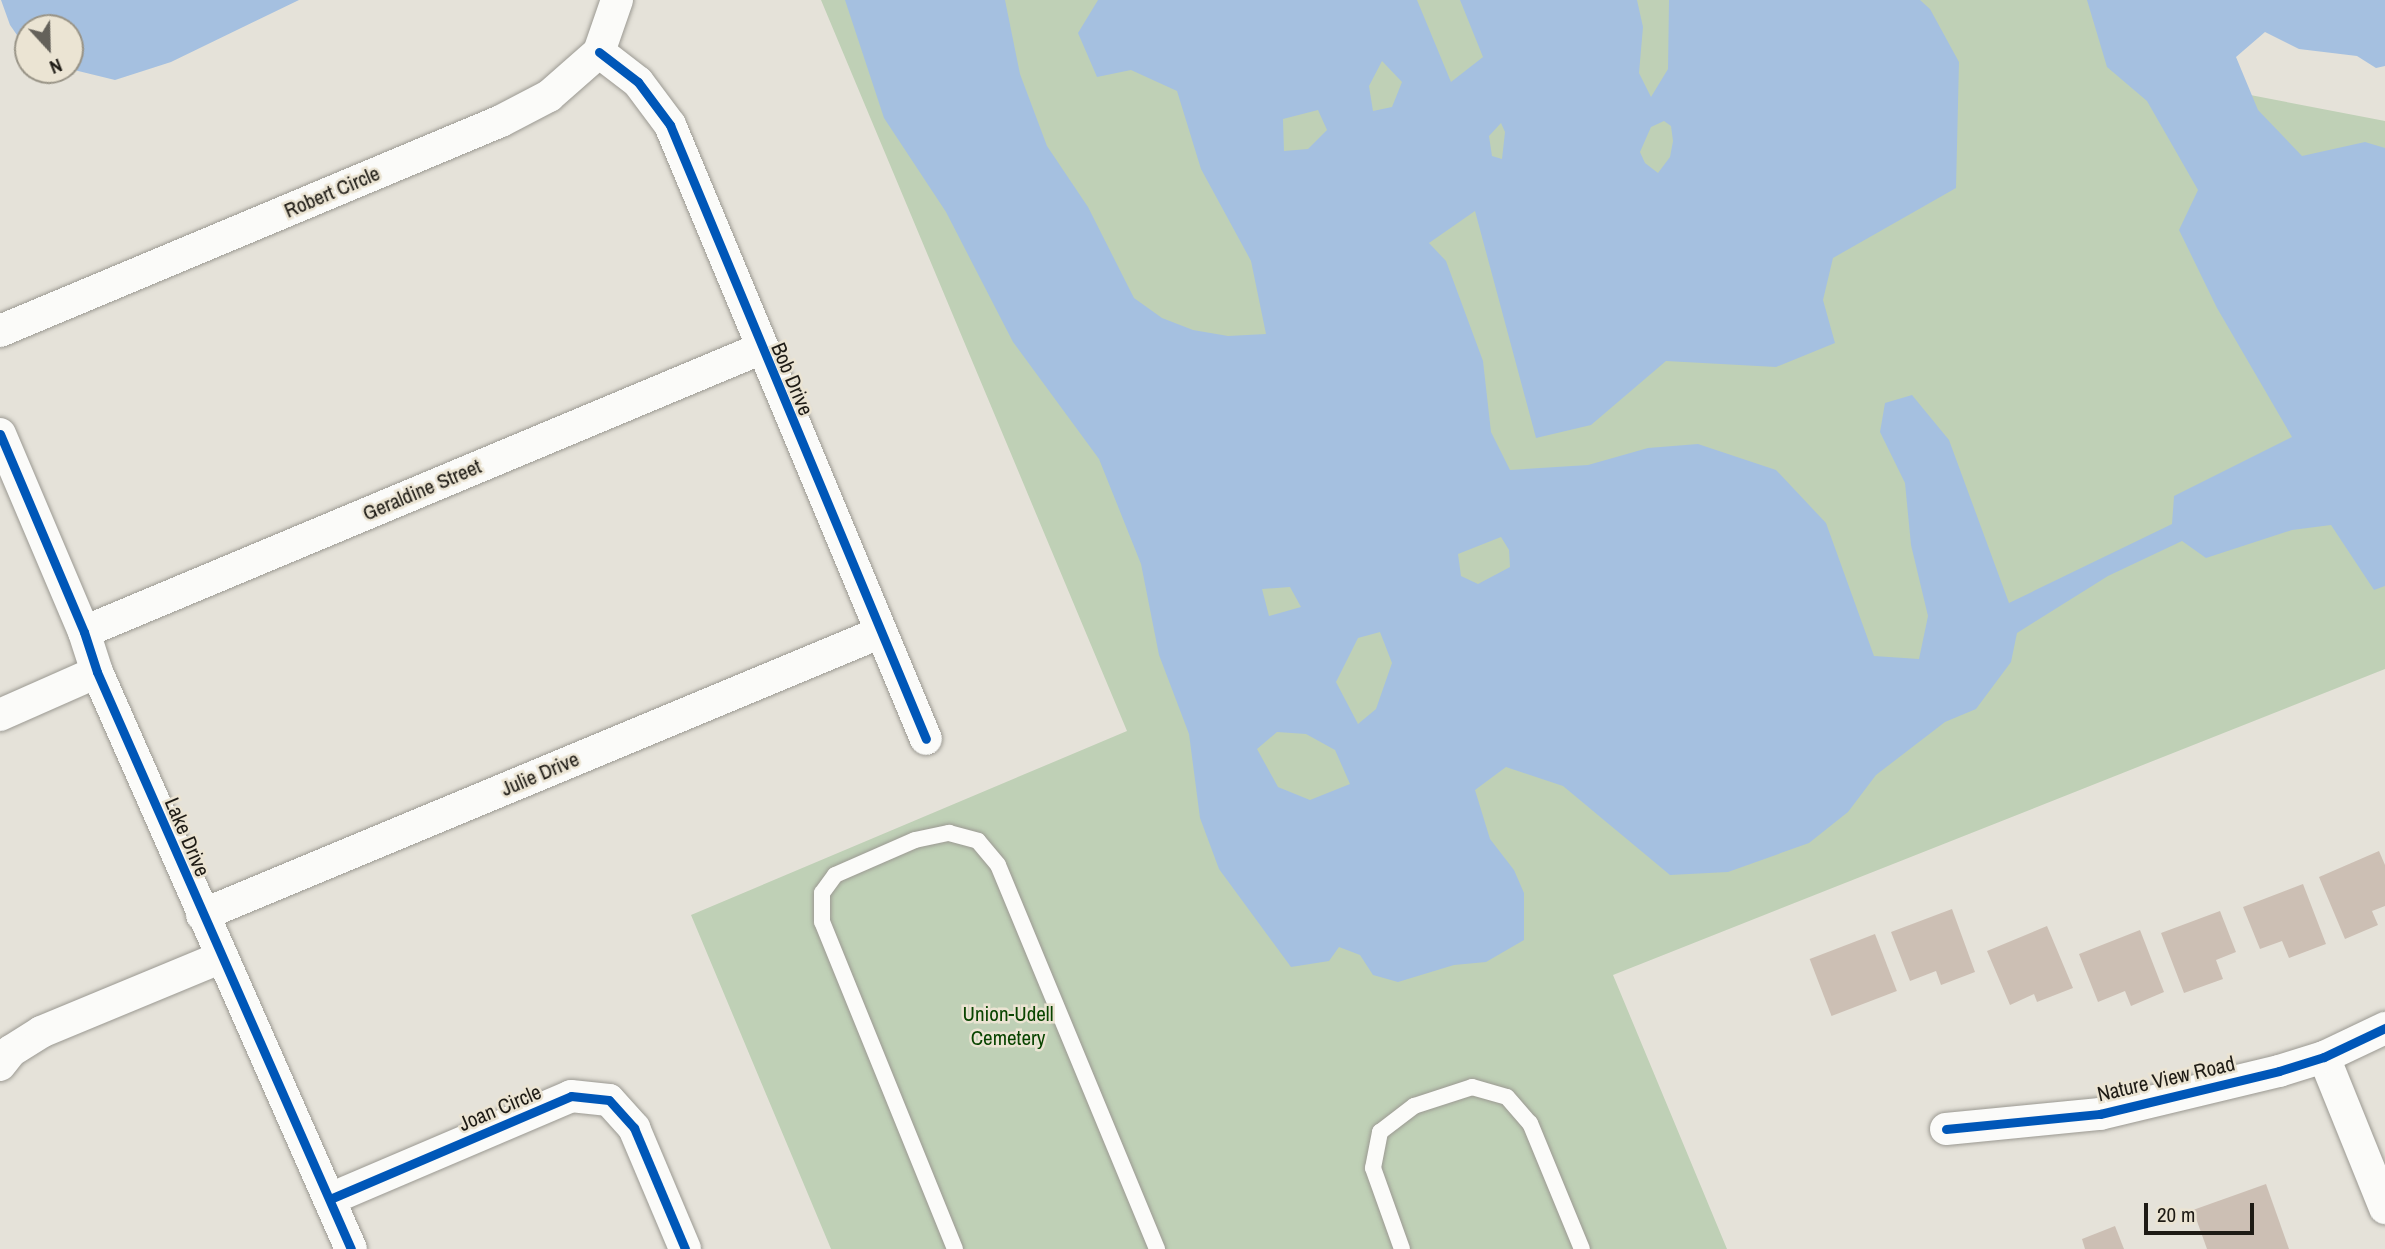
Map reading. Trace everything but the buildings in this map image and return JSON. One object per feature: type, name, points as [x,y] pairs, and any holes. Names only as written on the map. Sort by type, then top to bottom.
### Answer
[{"type":"street","name":"Robert Circle","points":[[0,331],[500,121],[549,96],[599,52],[617,0]]},
{"type":"street","name":"Bob Drive","points":[[599,52],[638,82],[670,125],[760,349],[926,738]]},
{"type":"street","name":"Geraldine Street","points":[[84,632],[760,349]]},
{"type":"street","name":"Lake Drive","points":[[0,434],[84,632],[97,672],[220,958],[351,1249]]},
{"type":"street","name":"Julie Drive","points":[[202,915],[879,633]]},
{"type":"street","points":[[0,715],[97,672]]},
{"type":"street","points":[[0,1066],[11,1051],[41,1032],[220,958]]},
{"type":"street","name":"Nature View Road","points":[[1946,1129],[2099,1114],[2324,1057],[2385,1028]]},
{"type":"street","points":[[2324,1057],[2385,1208]]},
{"type":"street","name":"Joan Circle","points":[[330,1199],[572,1096],[609,1100],[634,1128],[685,1249]]},
{"type":"lane","points":[[955,1249],[822,922],[821,893],[835,875],[915,840],[949,833],[978,841],[998,865],[1157,1249]]},
{"type":"lane","points":[[1402,1249],[1373,1168],[1380,1132],[1414,1106],[1472,1087],[1507,1097],[1530,1123],[1582,1249]]},
{"type":"green space","name":"Union-Udell Cemetery","points":[[821,0],[2160,0],[2193,84],[2385,121],[2385,669],[1613,975],[1727,1249],[831,1249],[691,915],[1127,731]]},
{"type":"water","points":[[1,0],[299,0],[171,62],[115,80],[84,72],[84,14],[14,14],[14,31]]},
{"type":"water","points":[[845,0],[1005,0],[1020,74],[1047,146],[1088,207],[1134,298],[1162,318],[1193,330],[1228,336],[1266,334],[1251,261],[1201,169],[1177,91],[1131,70],[1097,77],[1078,33],[1098,0],[1417,0],[1451,82],[1483,57],[1460,0],[1637,0],[1643,27],[1639,73],[1651,97],[1668,69],[1669,0],[1920,0],[1930,9],[1959,62],[1956,188],[1833,258],[1823,300],[1835,343],[1776,367],[1666,361],[1591,425],[1536,438],[1475,211],[1429,243],[1446,261],[1483,361],[1491,432],[1510,470],[1588,465],[1648,448],[1698,444],[1776,470],[1826,523],[1874,656],[1919,659],[1928,616],[1911,545],[1905,483],[1880,432],[1885,403],[1912,395],[1949,440],[2009,603],[2172,524],[2174,496],[2292,437],[2217,308],[2179,230],[2198,190],[2147,101],[2107,67],[2087,0],[2385,0],[2385,66],[2376,68],[2357,56],[2299,49],[2265,32],[2236,57],[2258,110],[2302,156],[2365,142],[2385,148],[2385,586],[2374,590],[2331,525],[2292,530],[2206,558],[2182,541],[2108,576],[2017,633],[2011,662],[1976,709],[1945,722],[1876,775],[1848,812],[1809,843],[1728,872],[1670,875],[1563,786],[1506,767],[1475,790],[1490,839],[1514,870],[1524,893],[1524,940],[1486,962],[1454,965],[1398,982],[1373,975],[1360,955],[1339,947],[1329,961],[1291,967],[1219,869],[1200,818],[1189,734],[1159,655],[1141,564],[1099,459],[1013,342],[946,212],[884,118]],"holes":[[[1382,61],[1402,82],[1392,107],[1373,111],[1369,86]],[[1318,110],[1327,130],[1308,149],[1284,151],[1283,119]],[[1664,121],[1671,126],[1673,141],[1670,157],[1658,173],[1645,163],[1640,152],[1651,127]],[[1501,123],[1505,132],[1502,159],[1492,156],[1489,136]],[[1501,537],[1509,550],[1510,567],[1478,584],[1461,576],[1458,554]],[[1290,587],[1301,607],[1269,616],[1262,589]],[[1380,632],[1392,663],[1376,709],[1358,724],[1336,682],[1358,638]],[[1277,732],[1306,734],[1335,750],[1350,784],[1310,800],[1278,787],[1257,749]]]},
{"type":"cycle path","points":[[599,52],[638,82],[670,125],[926,739]]},
{"type":"cycle path","points":[[0,434],[84,632],[97,672],[351,1249]]},
{"type":"cycle path","points":[[1946,1129],[2100,1114],[2279,1071],[2324,1057],[2385,1028]]},
{"type":"cycle path","points":[[330,1199],[571,1096],[609,1100],[634,1128],[685,1249]]}]
